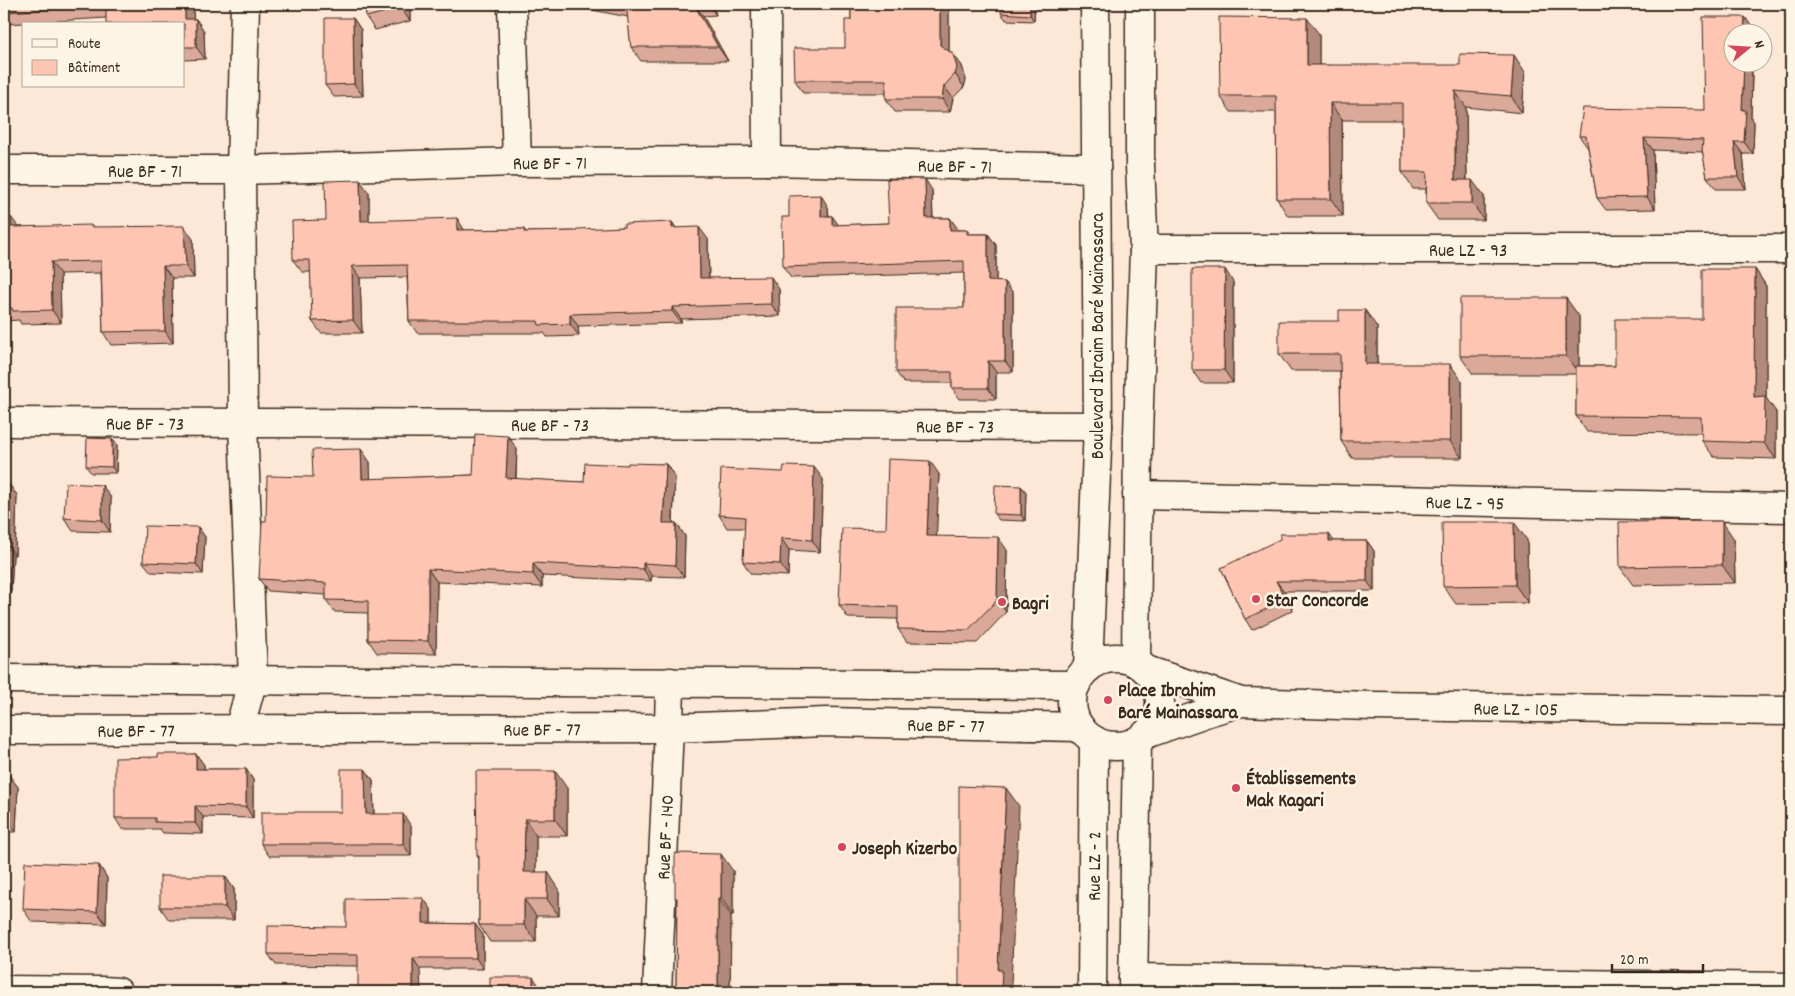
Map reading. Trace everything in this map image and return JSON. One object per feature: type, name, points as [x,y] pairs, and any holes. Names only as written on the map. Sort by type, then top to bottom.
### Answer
[{"type":"street","points":[[239,730],[253,679],[243,424],[241,170],[246,4]]},
{"type":"street","points":[[512,4],[517,162]]},
{"type":"street","points":[[766,4],[767,161]]},
{"type":"street","name":"Boulevard Ibraim Baré Maïnassara","points":[[1082,676],[1098,426],[1095,4]]},
{"type":"street","points":[[1140,4],[1140,166],[1144,249],[1137,495],[1141,667]]},
{"type":"street","name":"Rue BF - 71","points":[[4,170],[241,170],[517,162],[767,161],[1096,168]]},
{"type":"street","name":"Rue LZ - 93","points":[[1144,249],[1791,249]]},
{"type":"street","name":"Rue BF - 73","points":[[4,422],[1098,426]]},
{"type":"street","name":"Rue LZ - 95","points":[[1137,495],[1791,508]]},
{"type":"street","points":[[1111,658],[1124,659],[1141,667],[1154,680],[1158,692],[1158,715],[1142,737],[1126,745],[1104,745],[1087,733],[1075,717],[1072,706],[1073,695],[1082,676],[1100,662],[1111,658]]},
{"type":"street","name":"Rue LZ - 105","points":[[1141,667],[1241,702],[1372,706],[1791,711]]},
{"type":"street","points":[[4,679],[670,682],[1082,676]]},
{"type":"street","name":"Rue BF - 140","points":[[657,992],[670,682]]},
{"type":"street","name":"Rue LZ - 105","points":[[1142,737],[1208,712],[1241,702]]},
{"type":"street","name":"Rue BF - 77","points":[[4,730],[669,728],[826,722],[1087,733]]},
{"type":"street","name":"Rue LZ - 2","points":[[1087,733],[1092,992]]},
{"type":"street","points":[[1142,737],[1136,857],[1133,985],[1522,988],[1791,987]]},
{"type":"street","points":[[4,990],[103,990],[118,992]]},
{"type":"building","points":[[4,4],[185,4],[185,19],[196,19],[196,47],[185,47],[185,22],[106,22],[106,6],[4,12]]},
{"type":"building","points":[[365,4],[401,4],[401,8],[366,17]]},
{"type":"building","points":[[626,4],[694,4],[718,47],[631,47]]},
{"type":"building","points":[[851,4],[940,4],[940,45],[953,54],[957,68],[955,74],[944,86],[942,99],[886,99],[886,80],[795,80],[794,48],[845,48],[845,20],[851,20]]},
{"type":"building","points":[[1002,4],[1030,4],[1030,15],[1001,13]]},
{"type":"building","points":[[1219,17],[1307,18],[1307,65],[1460,65],[1460,54],[1514,55],[1511,96],[1455,91],[1455,180],[1472,180],[1472,203],[1426,203],[1427,172],[1402,172],[1402,103],[1330,103],[1331,199],[1277,199],[1276,96],[1220,96]]},
{"type":"building","points":[[1703,17],[1745,17],[1745,22],[1722,22],[1722,72],[1744,72],[1742,110],[1746,110],[1744,142],[1734,142],[1738,177],[1707,177],[1702,150],[1703,140],[1644,138],[1647,197],[1597,198],[1586,136],[1579,136],[1583,108],[1705,110]]},
{"type":"building","points":[[325,18],[353,18],[354,84],[325,85]]},
{"type":"building","points":[[887,179],[925,179],[926,218],[950,218],[950,230],[967,230],[967,234],[988,234],[988,281],[1005,282],[1005,361],[988,361],[988,388],[952,388],[952,372],[896,372],[896,308],[964,308],[964,261],[783,267],[782,217],[789,217],[789,196],[821,195],[821,216],[832,216],[832,225],[889,223]]},
{"type":"building","points":[[360,180],[361,221],[457,218],[457,230],[524,229],[524,232],[577,231],[577,229],[624,227],[624,224],[672,222],[672,228],[699,227],[700,278],[771,277],[771,304],[672,307],[672,311],[570,314],[570,324],[539,325],[538,321],[409,321],[407,265],[352,266],[353,320],[312,321],[310,260],[293,260],[292,221],[326,220],[325,181]]},
{"type":"building","points":[[4,217],[11,217],[11,227],[91,225],[91,227],[184,226],[186,266],[163,266],[165,331],[103,332],[101,261],[51,262],[52,310],[13,311],[12,308],[4,308]]},
{"type":"building","points":[[1192,269],[1225,269],[1224,370],[1192,370]]},
{"type":"building","points":[[1702,269],[1755,269],[1754,397],[1765,396],[1764,443],[1702,441],[1701,417],[1576,416],[1576,366],[1615,366],[1615,319],[1702,319]]},
{"type":"building","points":[[1460,298],[1566,298],[1566,356],[1460,356]]},
{"type":"building","points":[[1339,310],[1365,310],[1365,364],[1450,364],[1450,441],[1341,441],[1340,354],[1279,354],[1279,321],[1339,321]]},
{"type":"building","points":[[475,434],[508,436],[506,478],[584,482],[585,463],[666,464],[663,523],[676,523],[675,565],[643,563],[643,569],[533,563],[533,574],[428,569],[428,641],[368,640],[368,601],[326,600],[326,583],[259,579],[262,521],[266,521],[267,476],[313,477],[312,450],[361,449],[362,479],[473,475]]},
{"type":"building","points":[[87,438],[112,439],[112,467],[86,466]]},
{"type":"building","points":[[888,459],[930,461],[927,536],[998,537],[997,600],[968,630],[898,629],[898,607],[839,605],[842,528],[886,529]]},
{"type":"building","points":[[784,466],[814,467],[812,540],[781,538],[780,564],[743,562],[745,517],[719,515],[721,469],[783,472]]},
{"type":"building","points":[[4,483],[8,483],[6,543],[4,543]]},
{"type":"building","points":[[66,483],[102,485],[102,520],[64,518]]},
{"type":"building","points":[[995,485],[1021,486],[1021,515],[994,514]]},
{"type":"building","points":[[1722,521],[1722,565],[1620,567],[1619,522]]},
{"type":"building","points":[[1442,522],[1514,522],[1515,585],[1443,586]]},
{"type":"building","points":[[145,526],[198,527],[196,564],[143,562]]},
{"type":"building","points":[[1280,534],[1329,534],[1329,541],[1367,541],[1367,581],[1276,581],[1286,600],[1245,619],[1221,568],[1280,539]]},
{"type":"building","points":[[158,754],[196,754],[196,769],[246,769],[246,807],[195,806],[195,823],[155,822],[155,818],[115,818],[115,758],[158,757]]},
{"type":"building","points":[[341,769],[365,769],[366,814],[403,814],[403,844],[261,844],[261,812],[341,812]]},
{"type":"building","points":[[4,770],[6,771],[4,816]]},
{"type":"building","points":[[476,771],[555,771],[555,819],[525,819],[524,872],[548,872],[547,899],[524,899],[524,925],[479,925]]},
{"type":"building","points":[[959,786],[1006,788],[998,970],[1002,970],[1001,992],[959,992]]},
{"type":"building","points":[[675,853],[721,854],[721,898],[718,898],[718,992],[676,992],[677,898],[675,898]]},
{"type":"building","points":[[25,862],[99,865],[97,912],[23,909]]},
{"type":"building","points":[[160,876],[225,876],[225,907],[160,907]]},
{"type":"building","points":[[423,898],[423,923],[475,924],[476,958],[413,958],[413,992],[358,992],[358,955],[268,954],[268,926],[346,927],[346,899]]},
{"type":"building","points":[[490,977],[533,977],[533,992],[490,992]]},
{"type":"place","name":"Star Concorde","points":[[1256,599]]},
{"type":"place","name":"Bagri","points":[[1002,602]]},
{"type":"place","name":"Place Ibrahim Baré Mainassara","points":[[1108,700]]},
{"type":"place","name":"Établissements Mak Kagari","points":[[1236,788]]},
{"type":"place","name":"Joseph Kizerbo","points":[[842,847]]}]
